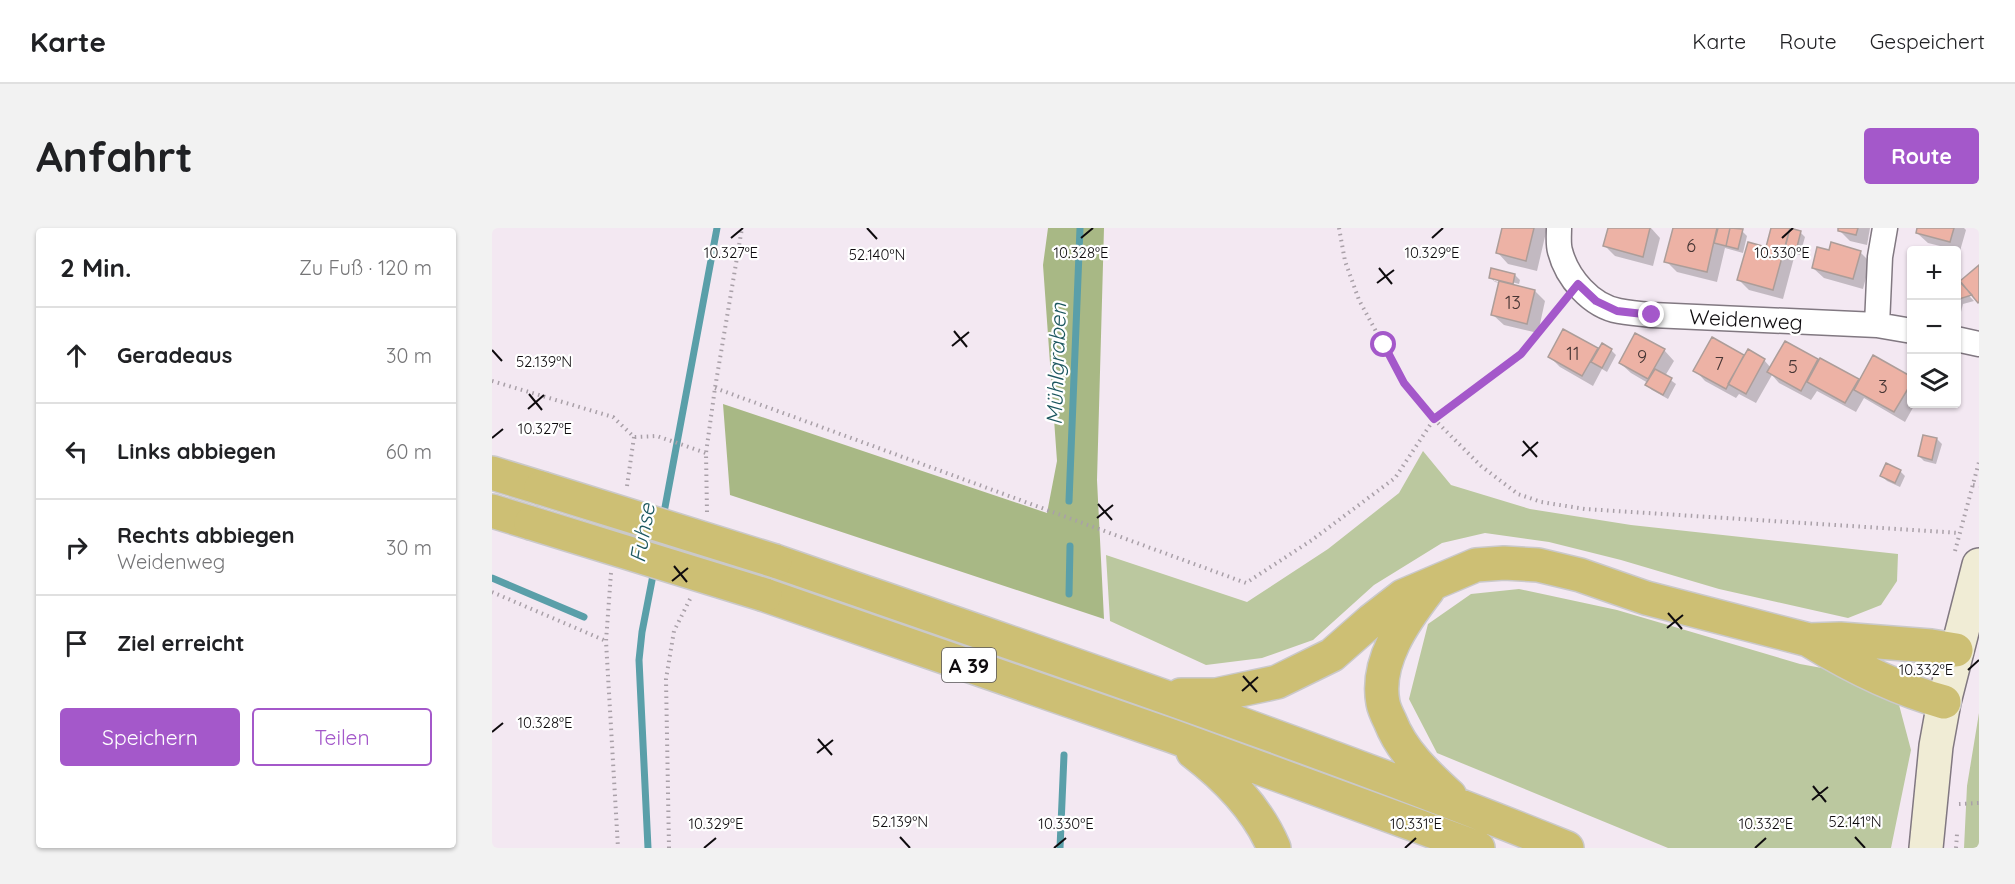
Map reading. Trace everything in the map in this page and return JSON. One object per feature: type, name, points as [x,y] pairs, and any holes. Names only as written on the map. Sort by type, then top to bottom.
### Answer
[{"type":"highway","name":"A 39","points":[[492,473],[775,561],[1164,695],[1461,805],[1567,848]]},
{"type":"highway","name":"A 39","points":[[492,511],[765,595],[1172,736],[1466,848]]},
{"type":"highway","points":[[1164,695],[1216,695],[1277,682],[1332,655],[1403,596],[1476,566],[1504,563],[1538,566],[1580,575],[1646,598],[1809,640],[1840,639],[1956,650]]},
{"type":"highway","points":[[1431,586],[1409,615],[1394,642],[1383,674],[1383,704],[1395,734],[1409,754],[1430,778],[1461,805]]},
{"type":"highway","points":[[1809,640],[1838,658],[1920,695],[1944,702]]},
{"type":"highway","points":[[1172,736],[1232,784],[1267,830],[1274,848]]},
{"type":"main road","points":[[1926,848],[1936,746],[1956,650],[1967,560]]},
{"type":"street","name":"Weidenweg","points":[[1559,228],[1560,249],[1567,269],[1578,284],[1596,301],[1617,311],[1652,315],[1877,325],[1907,330]]},
{"type":"street","points":[[1877,325],[1880,257],[1885,228]]},
{"type":"street","points":[[1961,340],[1979,344]]},
{"type":"path","points":[[707,516],[706,453],[742,228]]},
{"type":"path","points":[[1339,228],[1346,261],[1359,300],[1404,383],[1434,419],[1481,466],[1518,495],[1541,502],[1585,509],[1654,515],[1960,533]]},
{"type":"path","points":[[715,388],[1246,583],[1312,540],[1395,478],[1434,419],[1521,354],[1578,284]]},
{"type":"path","points":[[492,381],[613,417],[634,437],[657,436],[706,453]]},
{"type":"path","points":[[626,492],[634,437]]},
{"type":"path","points":[[1967,560],[1960,533],[1979,462]]},
{"type":"path","points":[[1973,484],[1979,486]]},
{"type":"path","points":[[611,571],[606,641],[618,848]]},
{"type":"path","points":[[669,848],[666,679],[674,631],[694,590]]},
{"type":"path","points":[[492,592],[606,641]]},
{"type":"path","points":[[1958,815],[1960,793]]},
{"type":"path","points":[[1959,804],[1979,803]]},
{"type":"path","points":[[1956,848],[1958,826]]},
{"type":"green space","points":[[1048,228],[1104,228],[1097,480],[1104,619],[730,495],[723,404],[1047,513],[1057,461],[1043,265]]},
{"type":"green space","points":[[1423,451],[1451,485],[1530,509],[1631,525],[1898,554],[1897,581],[1881,605],[1848,618],[1719,589],[1621,560],[1549,542],[1485,533],[1442,543],[1374,585],[1313,640],[1262,658],[1206,665],[1110,621],[1106,555],[1247,602],[1328,549],[1399,493]]},
{"type":"green space","points":[[1519,589],[1617,610],[1800,664],[1833,670],[1898,701],[1911,750],[1891,848],[1668,848],[1437,753],[1409,699],[1428,624],[1471,594]]},
{"type":"green space","points":[[1979,713],[1979,848],[1964,848],[1967,786]]},
{"type":"building","points":[[1502,228],[1534,228],[1526,261],[1496,253]]},
{"type":"building","points":[[1608,228],[1650,228],[1643,257],[1603,246]]},
{"type":"building","points":[[1673,228],[1717,228],[1707,272],[1664,262]]},
{"type":"building","points":[[1718,228],[1730,228],[1726,246],[1714,243]]},
{"type":"building","points":[[1730,228],[1743,229],[1738,249],[1726,246]]},
{"type":"building","points":[[1771,228],[1790,228],[1773,290],[1737,280],[1748,242],[1766,247]]},
{"type":"building","points":[[1790,228],[1801,231],[1796,251],[1785,248]]},
{"type":"building","points":[[1838,228],[1858,228],[1856,235],[1838,231]]},
{"type":"building","points":[[1917,228],[1954,228],[1950,242],[1916,233]]},
{"type":"building","points":[[1831,242],[1861,251],[1853,279],[1812,268],[1817,247],[1829,250]]},
{"type":"building","points":[[1979,265],[1978,303],[1961,282]]},
{"type":"building","points":[[1491,268],[1515,274],[1513,284],[1489,278]]},
{"type":"building","points":[[1499,281],[1535,290],[1527,324],[1491,315]]},
{"type":"building","points":[[1961,283],[1972,295],[1961,298]]},
{"type":"building","points":[[1563,329],[1598,348],[1582,376],[1548,357]]},
{"type":"building","points":[[1635,333],[1665,349],[1648,379],[1619,363]]},
{"type":"building","points":[[1712,337],[1744,355],[1726,389],[1693,371]]},
{"type":"building","points":[[1785,341],[1818,359],[1801,391],[1767,372]]},
{"type":"building","points":[[1602,343],[1612,349],[1602,368],[1591,362]]},
{"type":"building","points":[[1748,349],[1765,359],[1746,394],[1728,384]]},
{"type":"building","points":[[1873,355],[1907,374],[1907,390],[1894,412],[1854,390]]},
{"type":"building","points":[[1820,358],[1859,379],[1845,403],[1807,382]]},
{"type":"building","points":[[1655,369],[1672,378],[1663,395],[1645,385]]},
{"type":"building","points":[[1923,435],[1937,438],[1932,460],[1918,456]]},
{"type":"building","points":[[1886,463],[1901,470],[1895,483],[1880,476]]},
{"type":"waterway","name":"Fuhse","points":[[663,518],[717,228]]},
{"type":"waterway","name":"Mühlgraben","points":[[1069,501],[1080,228]]},
{"type":"waterway","name":"Mühlgraben","points":[[1069,594],[1070,546]]},
{"type":"waterway","name":"Fuhse","points":[[648,848],[639,660],[654,570]]},
{"type":"waterway","points":[[492,578],[584,617]]},
{"type":"waterway","name":"Mühlgraben","points":[[1060,848],[1064,755]]},
{"type":"route","points":[[1384,345],[1404,383],[1434,419],[1521,354],[1578,284],[1596,301],[1617,311],[1652,315]]}]
